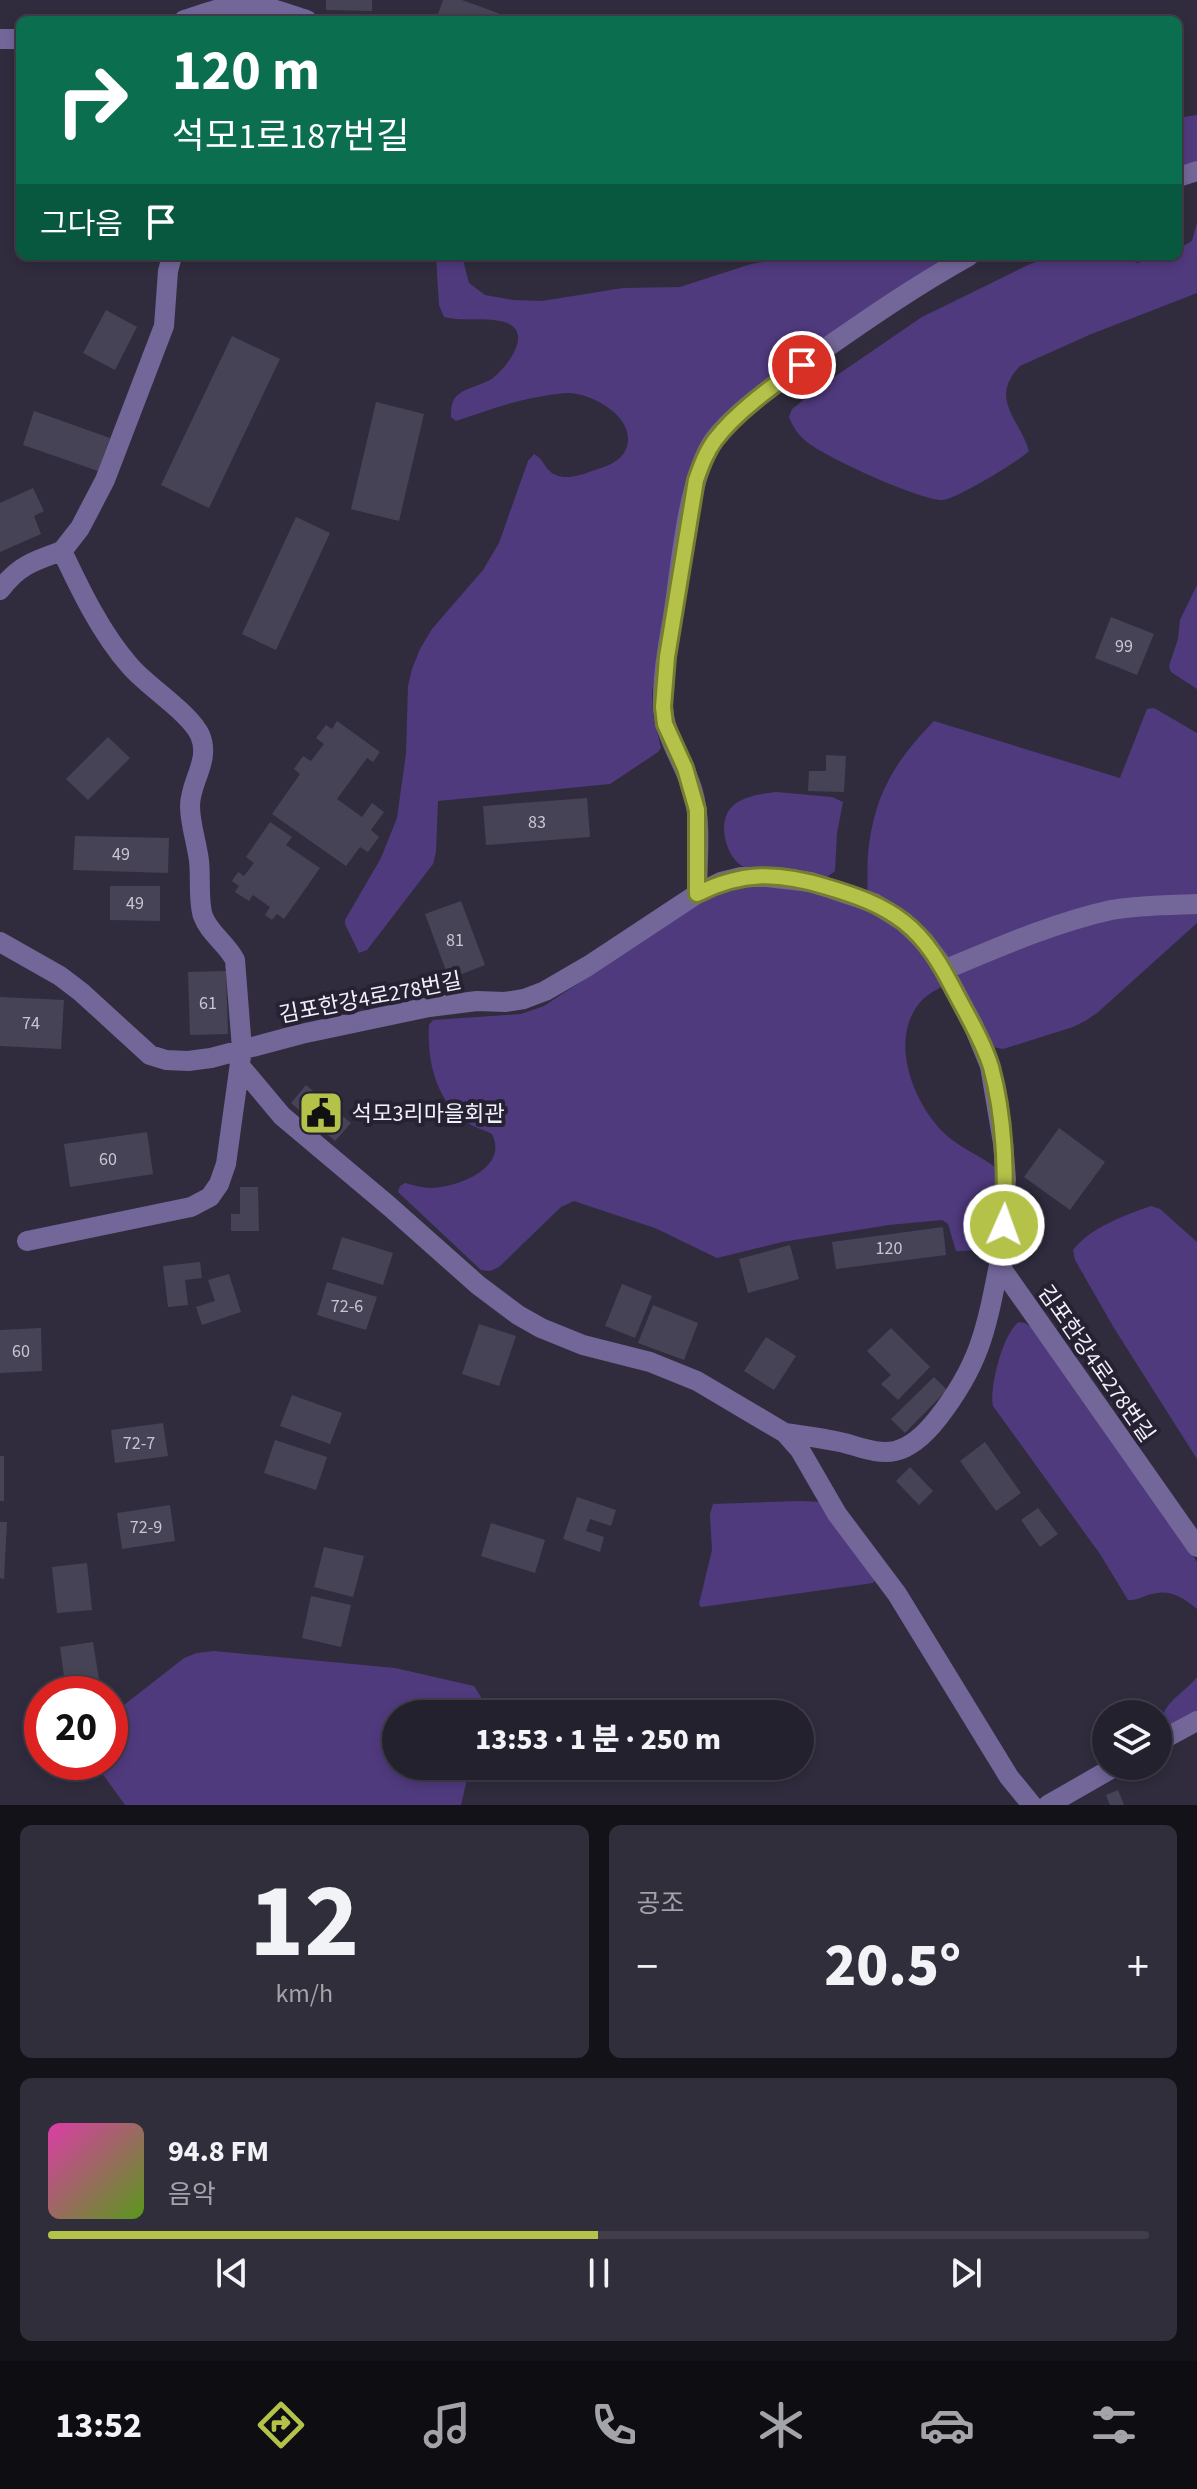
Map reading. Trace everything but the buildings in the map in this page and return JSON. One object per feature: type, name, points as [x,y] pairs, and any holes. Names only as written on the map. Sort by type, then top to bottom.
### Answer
[{"type":"lane","points":[[202,16],[233,9],[264,7],[294,16]]},
{"type":"lane","points":[[0,590],[26,563],[62,551],[80,528],[105,480],[164,326],[171,260]]},
{"type":"lane","points":[[697,894],[697,810],[685,768],[665,724],[663,707],[664,679],[683,553],[696,480],[703,460],[727,426],[779,381],[919,284],[962,260]]},
{"type":"lane","points":[[27,1241],[191,1207],[210,1197],[219,1184],[226,1164],[241,1058],[235,960],[202,914],[199,860],[190,807],[192,790],[202,766],[204,748],[199,732],[133,670],[112,644],[62,551]]},
{"type":"lane","name":"김포한강4로278번길","points":[[0,942],[60,976],[150,1055],[166,1060],[188,1061],[241,1058],[301,1034],[429,1007],[524,999],[545,991],[588,966],[697,894],[721,882],[741,877],[811,882],[874,903],[904,922],[924,941],[944,970],[974,1027],[990,1066],[998,1103],[1006,1179],[999,1265],[1197,1547]]},
{"type":"lane","points":[[944,970],[1037,931],[1081,918],[1115,910],[1197,904]]},
{"type":"lane","points":[[241,1058],[282,1116],[508,1308],[541,1328],[583,1345],[650,1362],[697,1381],[785,1433],[800,1450],[837,1514],[897,1594],[1009,1777],[1032,1805]]},
{"type":"lane","points":[[785,1433],[884,1452],[897,1451],[919,1438],[953,1398],[973,1365],[987,1324],[999,1265]]},
{"type":"lane","points":[[1172,1734],[1197,1721]]},
{"type":"lane","points":[[1048,1805],[1092,1780]]},
{"type":"shaded area","points":[[1197,115],[1197,161],[1182,165],[1182,117]]},
{"type":"shaded area","points":[[1197,223],[1197,293],[1020,366],[1011,378],[1006,399],[1029,451],[950,498],[943,500],[915,493],[852,467],[807,442],[792,424],[789,417],[792,409],[922,317],[1030,264],[1042,260],[1130,260],[1137,263],[1182,260],[1182,247],[1192,241]]},
{"type":"shaded area","points":[[436,260],[463,260],[469,283],[485,295],[542,301],[623,288],[680,287],[751,264],[774,260],[946,260],[737,405],[699,447],[690,467],[652,692],[661,748],[658,752],[610,784],[438,801],[433,864],[367,950],[359,953],[345,920],[381,858],[397,818],[406,754],[408,686],[420,649],[432,629],[483,570],[499,543],[528,461],[534,454],[552,473],[574,476],[614,462],[624,453],[628,441],[627,430],[612,410],[576,394],[523,400],[456,421],[451,417],[456,396],[493,378],[505,366],[515,350],[518,334],[507,323],[499,321],[444,317],[439,305]]},
{"type":"shaded area","points":[[1197,585],[1197,689],[1171,672],[1169,666],[1178,639],[1180,620]]},
{"type":"shaded area","points":[[1154,708],[1197,733],[1197,923],[1097,1013],[1073,1027],[1003,1049],[993,1047],[955,980],[923,999],[912,1014],[905,1049],[908,1068],[922,1104],[944,1133],[995,1167],[1000,1175],[993,1250],[956,1251],[948,1224],[942,1220],[782,1242],[717,1258],[655,1228],[574,1201],[561,1207],[499,1267],[490,1271],[481,1270],[398,1192],[405,1183],[431,1188],[454,1184],[478,1173],[493,1157],[495,1146],[492,1134],[457,1114],[441,1092],[430,1053],[429,1025],[433,1020],[521,1014],[544,1006],[711,896],[741,884],[800,887],[866,907],[868,853],[877,808],[899,763],[934,721],[1120,778],[1147,709]]},
{"type":"shaded area","points":[[776,792],[832,797],[843,802],[835,871],[827,877],[746,868],[729,850],[724,824],[730,809],[745,798]]},
{"type":"shaded area","points":[[1151,1206],[1160,1209],[1197,1242],[1197,1459],[1114,1328],[1075,1260],[1073,1250],[1098,1229]]},
{"type":"shaded area","points":[[1019,1322],[1032,1328],[1197,1562],[1197,1609],[1168,1593],[1128,1600],[1100,1554],[993,1406],[998,1361],[1008,1337]]},
{"type":"shaded area","points":[[820,1502],[875,1580],[873,1583],[701,1607],[699,1604],[712,1550],[710,1514],[713,1504]]},
{"type":"shaded area","points":[[214,1651],[395,1668],[474,1686],[481,1700],[382,1700],[382,1780],[467,1780],[461,1805],[125,1805],[107,1780],[128,1780],[128,1702],[184,1658]]},
{"type":"shaded area","points":[[1197,1677],[1197,1714],[1172,1725],[1173,1700]]},
{"type":"place","name":"석모3리마을회관","points":[[321,1113]]},
{"type":"route","points":[[802,365],[727,426],[703,460],[696,480],[667,657],[663,707],[665,724],[685,768],[697,810],[697,894],[721,882],[741,877],[811,882],[874,903],[904,922],[924,941],[939,961],[974,1027],[990,1066],[1003,1143],[1006,1179],[1004,1225]]}]
